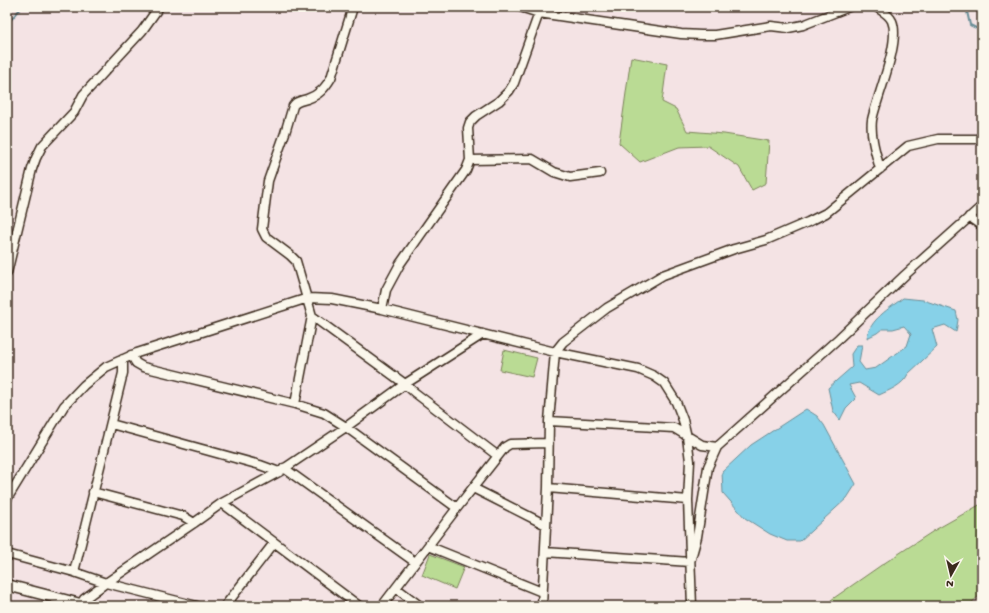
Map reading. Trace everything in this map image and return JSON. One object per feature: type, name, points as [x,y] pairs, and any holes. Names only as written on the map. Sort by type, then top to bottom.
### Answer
[{"type":"main road","points":[[7,585],[84,603]]},
{"type":"street","points":[[7,274],[30,177],[36,158],[42,146],[74,112],[83,95],[142,31],[159,7]]},
{"type":"street","points":[[295,404],[312,316],[296,261],[266,237],[262,229],[268,181],[295,102],[318,95],[332,78],[353,7]]},
{"type":"street","points":[[520,7],[538,13],[681,34],[701,35],[715,35],[771,26],[788,28],[803,25],[849,7]]},
{"type":"street","points":[[876,7],[888,15],[892,21],[894,29],[892,49],[872,122],[872,138],[880,169]]},
{"type":"street","points":[[382,309],[386,290],[391,280],[425,228],[466,170],[470,160],[468,128],[470,122],[476,116],[499,101],[509,91],[514,83],[538,13]]},
{"type":"street","points":[[542,606],[548,488],[548,421],[555,352],[564,342],[608,308],[663,275],[734,249],[766,240],[826,213],[908,146],[938,139],[982,139]]},
{"type":"street","points":[[470,160],[532,159],[554,172],[570,177],[600,172]]},
{"type":"street","points":[[690,562],[698,530],[708,467],[717,447],[840,338],[905,275],[982,206]]},
{"type":"street","points":[[969,217],[982,226]]},
{"type":"street","points":[[7,499],[64,406],[106,367],[127,357],[308,298],[332,299],[382,309],[555,352],[638,368],[664,383],[676,402],[683,420],[687,437],[690,461],[688,500],[692,606]]},
{"type":"street","points":[[312,316],[405,384],[498,456]]},
{"type":"street","points":[[84,603],[104,584],[222,503],[282,470],[346,427],[405,384],[483,334]]},
{"type":"street","points":[[127,357],[143,367],[295,404],[324,413],[346,427],[456,508]]},
{"type":"street","points":[[74,572],[127,357]]},
{"type":"street","points":[[548,421],[674,428],[702,445],[717,447]]},
{"type":"street","points":[[111,424],[282,470],[415,562]]},
{"type":"street","points":[[382,606],[456,508],[505,447],[510,444],[548,443]]},
{"type":"street","points":[[473,488],[546,525]]},
{"type":"street","points":[[548,488],[688,500]]},
{"type":"street","points":[[93,492],[183,516],[194,522]]},
{"type":"street","points":[[222,503],[359,606]]},
{"type":"street","points":[[225,606],[274,543]]},
{"type":"street","points":[[428,546],[542,592]]},
{"type":"street","points":[[545,552],[690,562]]},
{"type":"street","points":[[7,554],[74,572],[104,584],[197,606]]},
{"type":"street","points":[[396,588],[420,606]]},
{"type":"green space","points":[[631,57],[667,64],[662,102],[676,109],[687,131],[724,134],[769,141],[766,183],[752,190],[739,167],[708,146],[679,147],[640,162],[619,143]]},
{"type":"green space","points":[[504,350],[537,358],[532,377],[500,370]]},
{"type":"green space","points":[[981,504],[982,593],[968,606],[832,606],[831,600],[880,566],[935,530]]},
{"type":"green space","points":[[430,554],[464,567],[455,589],[422,575]]},
{"type":"water","points":[[903,298],[923,300],[956,311],[958,320],[956,332],[945,325],[932,329],[937,347],[896,387],[879,395],[859,383],[849,385],[856,398],[846,408],[840,420],[833,411],[828,388],[852,367],[851,354],[857,345],[862,345],[859,362],[865,370],[876,368],[907,346],[911,334],[904,326],[893,329],[882,329],[867,338],[876,320],[886,310]]},
{"type":"water","points":[[806,409],[817,416],[824,425],[856,484],[847,498],[800,541],[787,541],[770,534],[745,518],[723,493],[722,472],[751,445]]},
{"type":"waterway","points":[[7,24],[22,7]]},
{"type":"waterway","points":[[966,7],[970,25],[982,31]]}]
